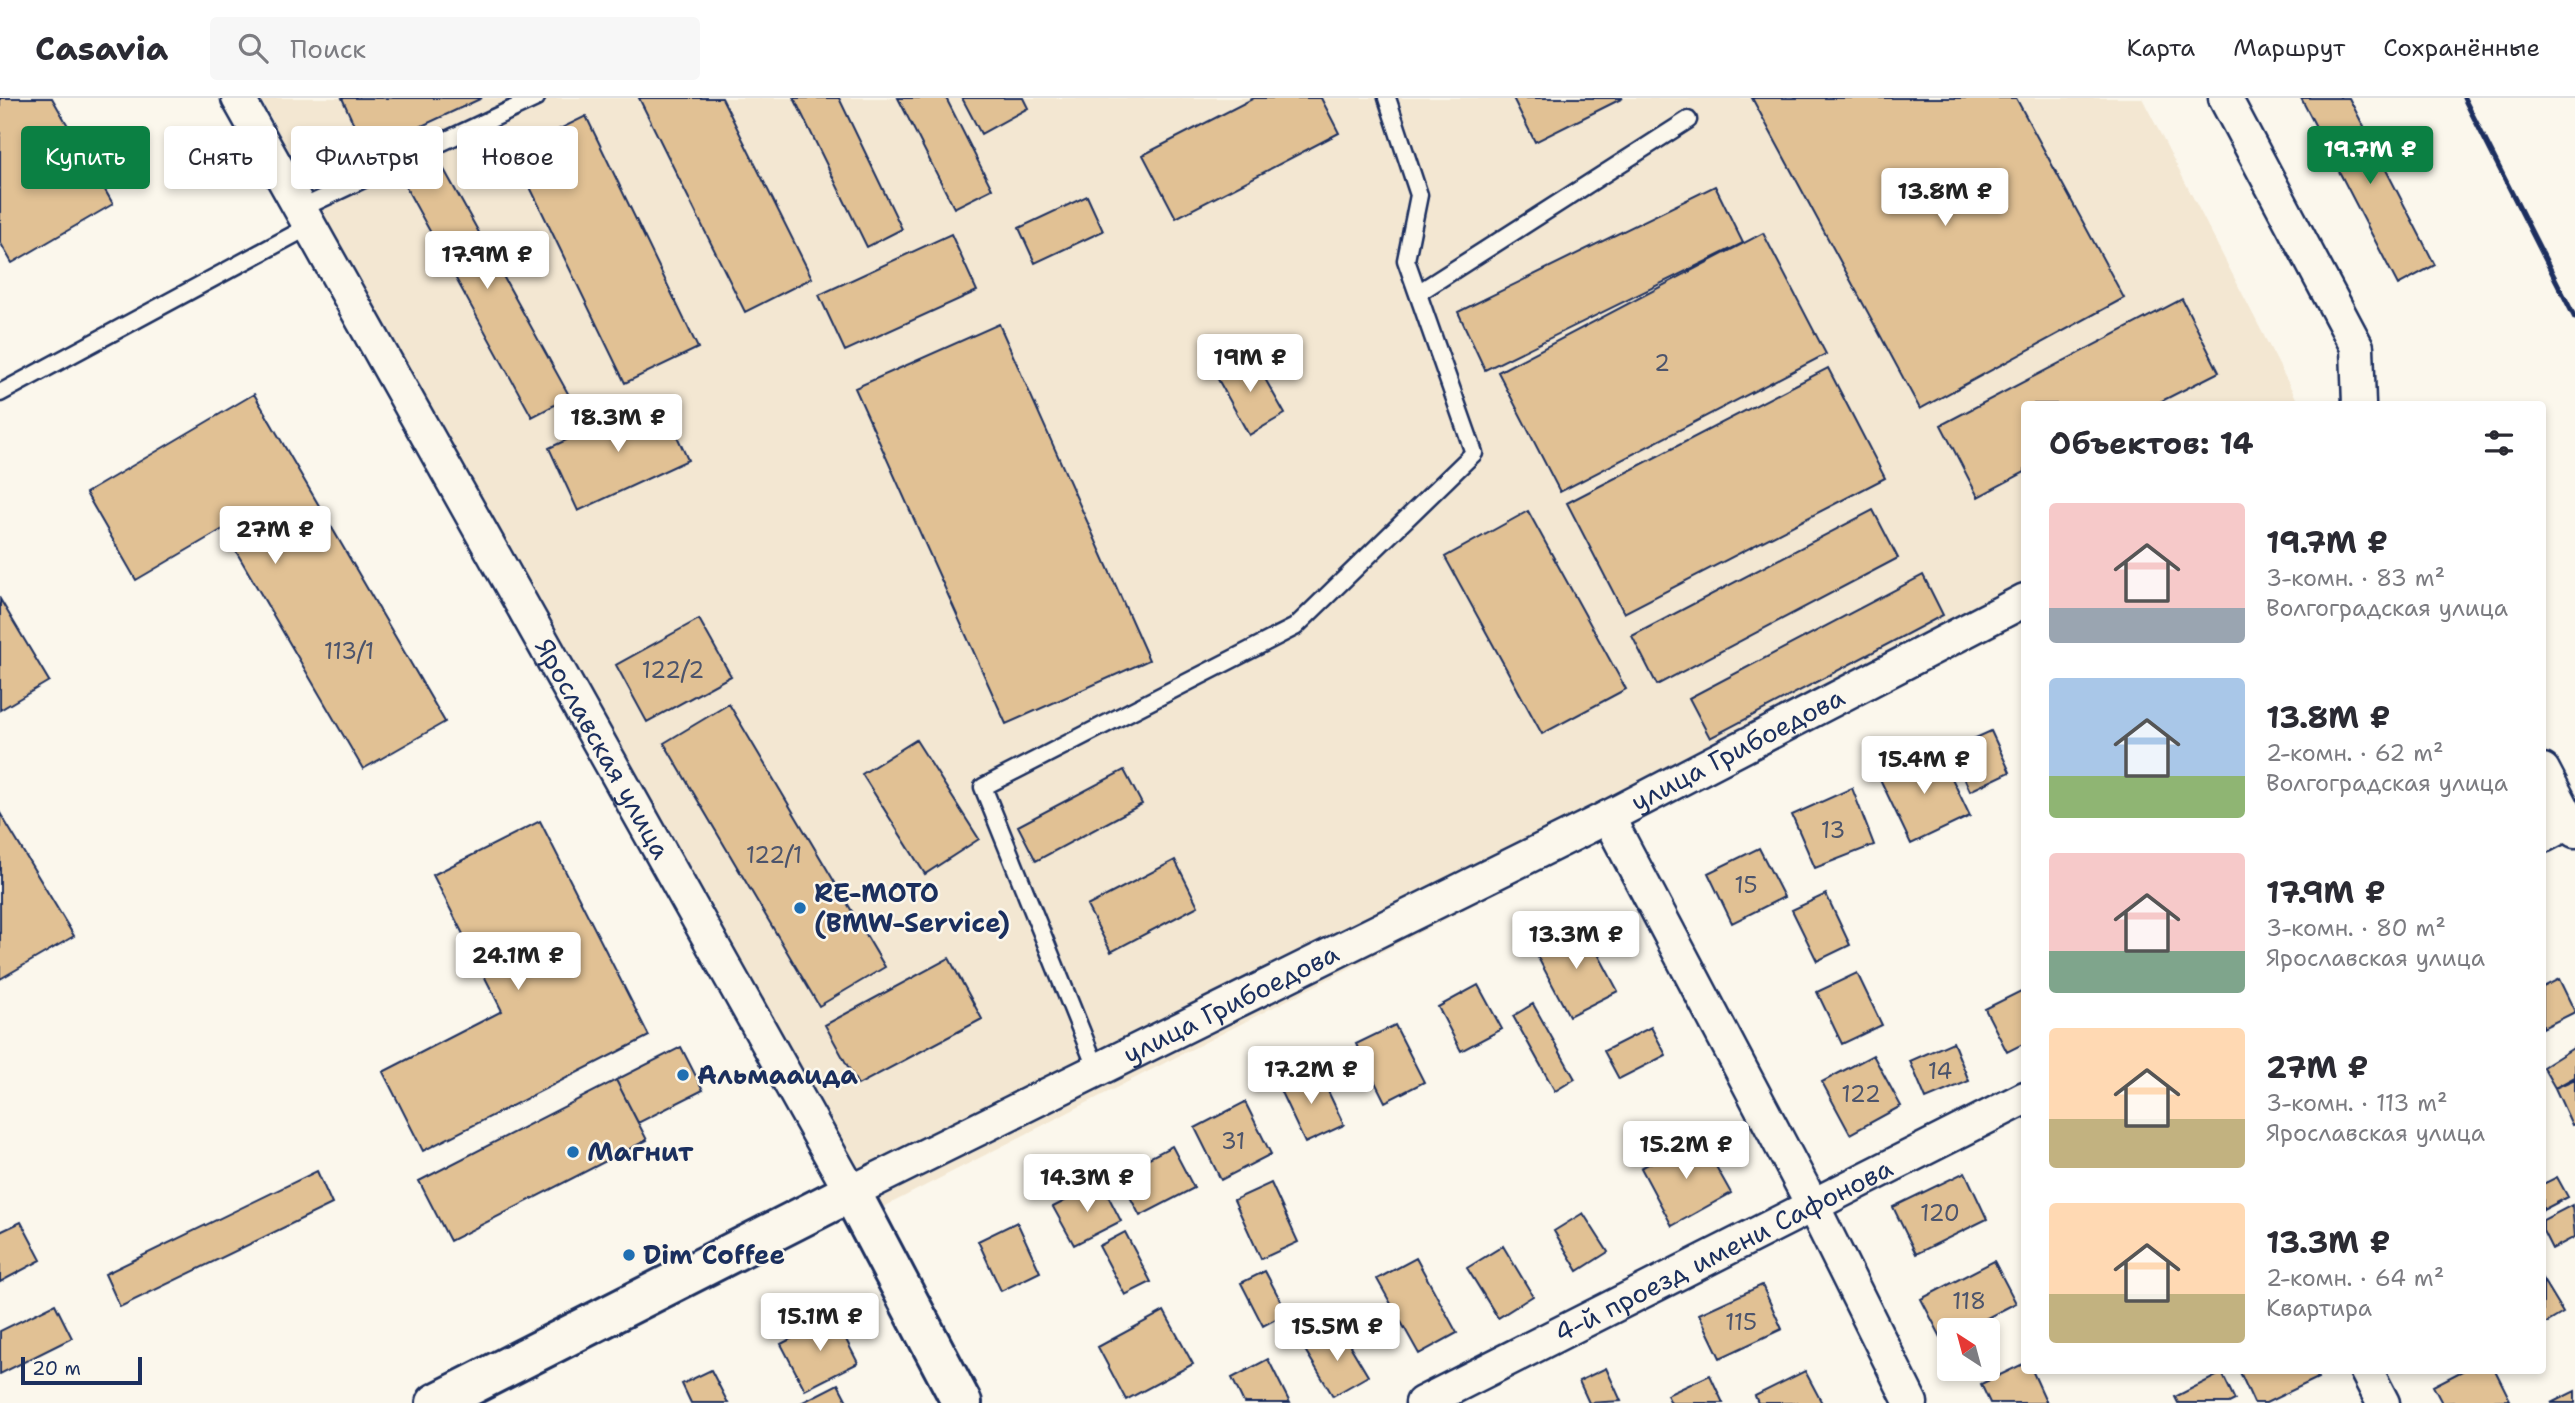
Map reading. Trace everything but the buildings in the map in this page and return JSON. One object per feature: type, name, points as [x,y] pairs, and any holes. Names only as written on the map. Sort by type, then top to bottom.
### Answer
[{"type":"street","points":[[2225,98],[2357,347],[2359,401]]},
{"type":"street","name":"Ярославская улица","points":[[241,99],[851,1192],[961,1403]]},
{"type":"street","name":"улица Грибоедова","points":[[436,1403],[851,1192],[1608,817],[2021,602]]},
{"type":"street","points":[[2546,779],[2563,830]]},
{"type":"street","points":[[1608,817],[1812,1206],[1911,1403]]},
{"type":"street","name":"4-й проезд имени Сафонова","points":[[1424,1403],[2021,1100]]},
{"type":"street","points":[[2368,1374],[2383,1403]]},
{"type":"lane","points":[[0,393],[305,217],[536,98]]},
{"type":"lane","points":[[1097,1070],[983,787],[1295,627],[1474,453],[1406,260],[1419,195],[1387,98]]},
{"type":"lane","points":[[1418,293],[1688,120]]},
{"type":"shaded area","points":[[260,98],[2142,98],[2297,401],[2021,401],[2021,624],[868,1215],[310,189],[443,189],[443,126],[291,126],[291,155]]},
{"type":"railway","points":[[2464,98],[2575,318]]},
{"type":"place","name":"RE-MOTO (BMW-Service)","points":[[800,908]]},
{"type":"place","name":"Альмааида","points":[[683,1075]]},
{"type":"place","name":"Магнит","points":[[573,1152]]},
{"type":"place","name":"Dim Coffee","points":[[629,1255]]}]
